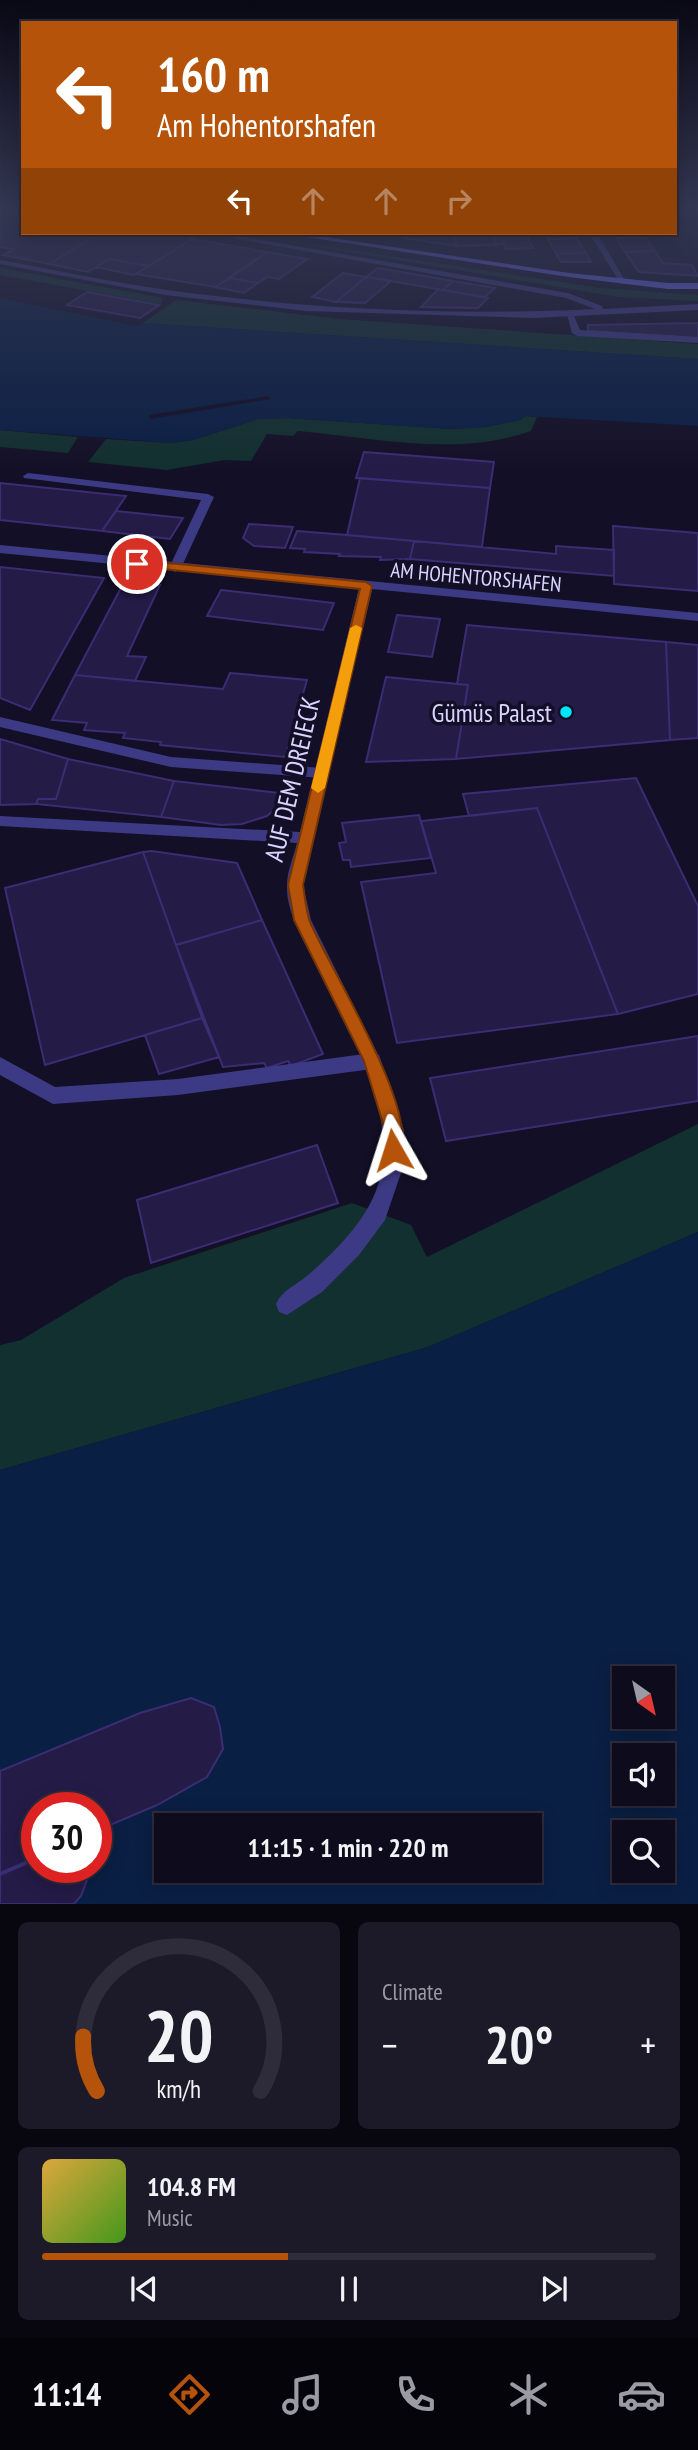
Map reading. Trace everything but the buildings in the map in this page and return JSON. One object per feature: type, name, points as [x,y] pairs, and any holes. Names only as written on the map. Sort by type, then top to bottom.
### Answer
[{"type":"street","points":[[192,295],[247,303],[533,315],[698,307]]},
{"type":"street","points":[[561,295],[606,310]]},
{"type":"street","points":[[569,313],[577,332],[698,340]]},
{"type":"street","points":[[28,476],[208,497],[175,568]]},
{"type":"street","name":"AM HOHENTORSHAFEN","points":[[0,549],[698,617]]},
{"type":"street","name":"AUF DEM DREIECK","points":[[286,1304],[314,1284],[342,1257],[378,1213],[392,1170],[394,1130],[372,1060],[302,920],[296,885],[366,586]]},
{"type":"street","points":[[0,722],[172,762],[321,773]]},
{"type":"street","points":[[0,821],[305,838]]},
{"type":"street","points":[[0,1065],[53,1096],[178,1087],[372,1060]]},
{"type":"green space","points":[[110,295],[146,295],[163,298],[161,304]]},
{"type":"green space","points":[[606,295],[696,295],[698,301]]},
{"type":"green space","points":[[176,300],[340,319],[698,344],[698,359],[143,323]]},
{"type":"green space","points":[[525,416],[537,417],[531,431],[474,443],[386,441],[298,431],[293,436],[267,434],[251,461],[225,460],[167,470],[88,462],[106,439],[172,443],[193,440],[258,419],[288,418],[451,429],[486,427],[520,420]]},
{"type":"green space","points":[[0,430],[78,437],[68,453],[0,447]]},
{"type":"green space","points":[[698,1124],[698,1232],[428,1347],[0,1470],[0,1345],[21,1340],[124,1278],[352,1203],[411,1225],[427,1257]]},
{"type":"water","points":[[0,298],[137,326],[143,323],[698,359],[698,426],[526,416],[520,420],[486,427],[451,429],[288,418],[258,419],[193,440],[172,443],[0,430]]},
{"type":"water","points":[[698,1232],[698,1904],[0,1904],[0,1470],[428,1347]]},
{"type":"pier","points":[[268,396],[271,399],[150,419],[149,415]]},
{"type":"slow traffic","points":[[318,788],[356,628]]},
{"type":"place","name":"Gümüs Palast","points":[[566,712]]},
{"type":"route","points":[[137,564],[366,586],[296,885],[302,920],[372,1060],[394,1130],[393,1150]]}]
